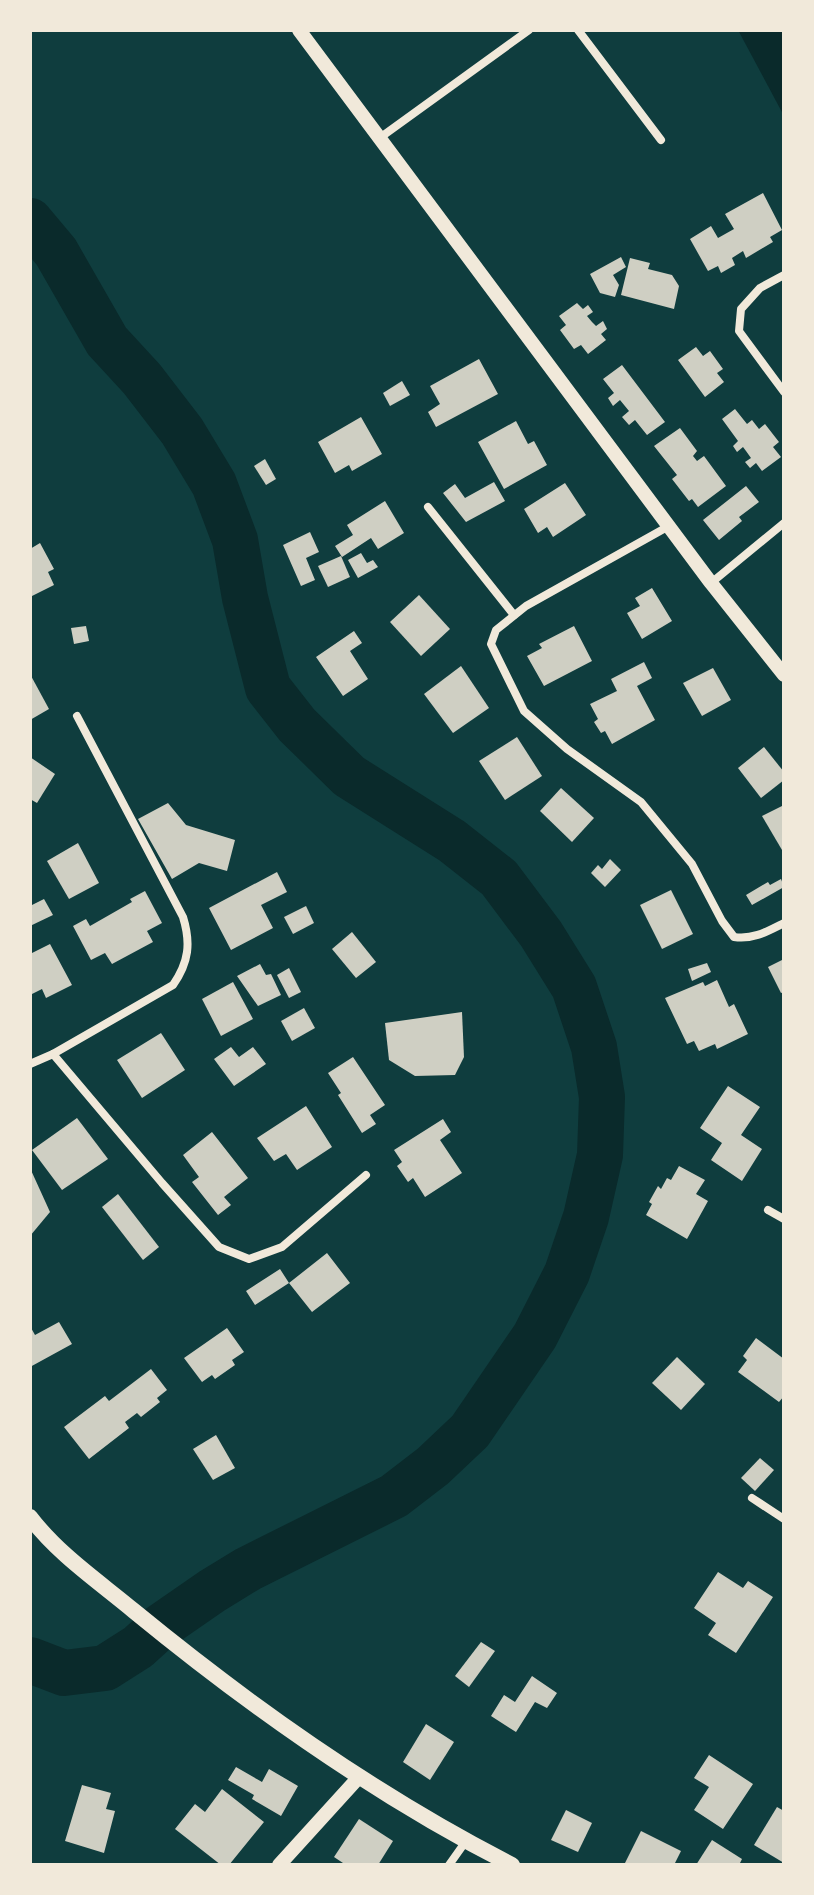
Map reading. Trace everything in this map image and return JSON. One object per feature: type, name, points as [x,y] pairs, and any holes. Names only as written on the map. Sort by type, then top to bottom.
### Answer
[{"type":"main road","points":[[30,1517],[72,1561],[190,1657],[359,1777],[512,1865]]},
{"type":"street","points":[[299,30],[711,583],[784,675]]},
{"type":"street","points":[[381,137],[529,30]]},
{"type":"street","points":[[578,30],[661,140]]},
{"type":"street","points":[[784,275],[760,288],[741,309],[739,331],[784,392]]},
{"type":"street","points":[[428,507],[514,615]]},
{"type":"street","points":[[711,583],[784,523]]},
{"type":"street","points":[[670,526],[514,615],[496,630],[491,644],[524,711],[567,749],[641,802],[692,864],[722,921],[734,937],[761,935],[784,923]]},
{"type":"street","points":[[30,1064],[173,985],[184,969],[189,952],[183,917],[77,716]]},
{"type":"street","points":[[53,1054],[219,1247],[249,1259],[282,1247],[366,1175]]},
{"type":"street","points":[[768,1210],[784,1219]]},
{"type":"street","points":[[752,1498],[784,1519]]},
{"type":"street","points":[[279,1865],[359,1777]]},
{"type":"street","points":[[449,1865],[466,1841]]},
{"type":"water","points":[[738,30],[784,30],[784,116]]},
{"type":"building","points":[[763,193],[782,230],[770,237],[773,242],[746,258],[743,251],[732,258],[735,265],[721,273],[718,266],[708,271],[690,239],[711,226],[718,238],[734,229],[725,214]]},
{"type":"building","points":[[621,257],[626,267],[613,275],[619,285],[615,297],[600,293],[590,274]]},
{"type":"building","points":[[630,258],[650,263],[648,269],[672,275],[679,286],[674,309],[621,295]]},
{"type":"building","points":[[577,303],[583,309],[588,305],[593,312],[587,316],[596,326],[603,321],[607,329],[601,334],[606,340],[588,354],[581,345],[574,349],[560,330],[566,325],[559,316]]},
{"type":"building","points":[[696,347],[703,356],[710,351],[723,369],[717,373],[724,382],[705,397],[678,360]]},
{"type":"building","points":[[479,359],[498,394],[436,427],[428,412],[440,404],[430,386]]},
{"type":"building","points":[[622,365],[665,422],[647,435],[635,420],[629,425],[622,417],[629,411],[620,400],[613,406],[608,398],[614,393],[603,379]]},
{"type":"building","points":[[402,381],[410,395],[390,406],[383,393]]},
{"type":"building","points":[[735,409],[747,424],[752,420],[759,429],[765,424],[779,442],[773,447],[781,457],[762,471],[756,463],[750,468],[745,462],[751,458],[743,447],[737,452],[733,446],[738,441],[722,419]]},
{"type":"building","points":[[361,417],[382,454],[352,471],[349,465],[335,473],[318,442]]},
{"type":"building","points":[[516,421],[528,444],[534,441],[547,465],[504,489],[478,442]]},
{"type":"building","points":[[680,428],[697,451],[693,456],[697,461],[704,456],[726,486],[698,507],[692,499],[689,501],[672,479],[677,475],[654,446]]},
{"type":"building","points":[[265,459],[276,479],[266,485],[254,466]]},
{"type":"building","points":[[494,482],[505,501],[466,522],[443,493],[455,484],[465,498]]},
{"type":"building","points":[[565,483],[586,515],[553,537],[547,527],[538,533],[524,509]]},
{"type":"building","points":[[746,486],[759,502],[739,517],[742,521],[719,540],[703,520]]},
{"type":"building","points":[[385,501],[404,533],[378,549],[371,538],[342,557],[335,546],[353,535],[347,525]]},
{"type":"building","points":[[310,532],[319,552],[306,558],[315,580],[301,586],[283,545]]},
{"type":"building","points":[[40,543],[54,569],[48,572],[54,585],[30,597],[30,549]]},
{"type":"building","points":[[361,553],[367,563],[373,560],[378,567],[358,578],[348,560]]},
{"type":"building","points":[[341,556],[350,577],[328,587],[318,566]]},
{"type":"building","points":[[652,588],[672,621],[642,639],[627,613],[640,606],[635,598]]},
{"type":"building","points":[[419,595],[450,629],[421,656],[390,622]]},
{"type":"building","points":[[86,626],[89,641],[74,644],[71,628]]},
{"type":"building","points":[[574,626],[592,661],[544,686],[527,656],[542,648],[539,644]]},
{"type":"building","points":[[354,631],[362,643],[350,651],[368,679],[343,696],[316,657]]},
{"type":"building","points":[[644,662],[652,678],[637,686],[655,720],[612,744],[605,731],[601,733],[594,722],[598,719],[590,704],[617,691],[611,679]]},
{"type":"building","points":[[461,666],[489,708],[453,733],[424,694]]},
{"type":"building","points":[[713,668],[731,700],[702,716],[683,683]]},
{"type":"building","points":[[30,674],[49,709],[30,720]]},
{"type":"building","points":[[517,737],[542,776],[505,800],[479,761]]},
{"type":"building","points":[[764,747],[784,772],[784,780],[761,798],[738,768]]},
{"type":"building","points":[[30,757],[55,774],[37,803],[30,799]]},
{"type":"building","points":[[561,788],[594,818],[572,842],[540,811]]},
{"type":"building","points":[[168,803],[186,825],[235,840],[227,871],[199,863],[172,879],[138,819]]},
{"type":"building","points":[[784,805],[784,849],[782,850],[762,816]]},
{"type":"building","points":[[78,843],[99,883],[69,899],[47,861]]},
{"type":"building","points":[[610,859],[621,870],[605,887],[591,873],[598,865],[602,869]]},
{"type":"building","points":[[277,872],[287,892],[261,905],[273,928],[231,950],[209,908]]},
{"type":"building","points":[[781,879],[784,887],[752,905],[746,895],[768,882],[770,885]]},
{"type":"building","points":[[671,890],[693,934],[662,949],[640,905]]},
{"type":"building","points":[[145,891],[162,923],[147,931],[153,942],[112,964],[105,953],[91,960],[73,926],[86,919],[90,926]]},
{"type":"building","points":[[44,899],[53,915],[30,926],[30,906]]},
{"type":"building","points":[[306,906],[314,923],[293,934],[284,917]]},
{"type":"building","points":[[352,932],[376,962],[356,978],[332,949]]},
{"type":"building","points":[[50,944],[72,985],[46,998],[42,989],[30,995],[30,954]]},
{"type":"building","points":[[784,959],[784,992],[781,993],[768,967]]},
{"type":"building","points":[[707,963],[711,972],[692,981],[688,969]]},
{"type":"building","points":[[260,964],[266,975],[271,974],[281,995],[258,1006],[237,976]]},
{"type":"building","points":[[289,968],[301,992],[289,998],[277,975]]},
{"type":"building","points":[[717,980],[729,1007],[734,1004],[748,1034],[717,1049],[715,1044],[699,1051],[694,1041],[687,1044],[665,998],[703,982],[705,986]]},
{"type":"building","points":[[233,982],[253,1019],[221,1036],[202,999]]},
{"type":"building","points":[[304,1008],[315,1028],[292,1041],[281,1021]]},
{"type":"building","points":[[462,1012],[464,1057],[455,1075],[415,1076],[389,1060],[385,1023]]},
{"type":"building","points":[[161,1033],[185,1070],[142,1098],[117,1060]]},
{"type":"building","points":[[231,1047],[239,1057],[253,1047],[266,1064],[234,1086],[214,1059]]},
{"type":"building","points":[[353,1057],[385,1105],[370,1115],[376,1124],[362,1133],[328,1073]]},
{"type":"building","points":[[728,1086],[760,1107],[741,1135],[762,1149],[742,1181],[711,1160],[722,1143],[700,1128]]},
{"type":"building","points":[[306,1106],[332,1147],[297,1170],[286,1154],[274,1161],[257,1138]]},
{"type":"building","points":[[77,1118],[108,1159],[62,1190],[32,1150]]},
{"type":"building","points":[[443,1119],[451,1132],[440,1140],[462,1173],[425,1197],[413,1178],[408,1182],[397,1166],[402,1162],[394,1150]]},
{"type":"building","points":[[212,1132],[248,1178],[224,1197],[231,1205],[218,1215],[192,1182],[199,1177],[183,1155]]},
{"type":"building","points":[[679,1166],[705,1180],[696,1194],[708,1201],[687,1239],[646,1215],[658,1186],[661,1189],[667,1178],[671,1180]]},
{"type":"building","points":[[30,1168],[50,1212],[30,1236]]},
{"type":"building","points":[[118,1194],[159,1247],[143,1260],[102,1207]]},
{"type":"building","points":[[327,1253],[350,1283],[312,1312],[289,1283]]},
{"type":"building","points":[[280,1269],[289,1283],[255,1305],[246,1291]]},
{"type":"building","points":[[59,1322],[72,1344],[30,1367],[30,1326],[35,1335]]},
{"type":"building","points":[[227,1328],[244,1352],[232,1360],[235,1365],[215,1379],[212,1375],[202,1382],[184,1358]]},
{"type":"building","points":[[756,1338],[784,1359],[784,1396],[779,1402],[738,1372],[747,1360],[743,1356]]},
{"type":"building","points":[[677,1357],[705,1384],[681,1410],[652,1383]]},
{"type":"building","points":[[151,1369],[167,1390],[157,1398],[160,1402],[141,1417],[137,1413],[125,1422],[129,1428],[89,1459],[64,1427],[105,1396],[109,1401]]},
{"type":"building","points":[[216,1435],[235,1468],[213,1480],[193,1449]]},
{"type":"building","points":[[760,1458],[774,1470],[755,1491],[741,1478]]},
{"type":"building","points":[[718,1572],[743,1588],[748,1581],[773,1597],[736,1653],[708,1635],[716,1623],[694,1608]]},
{"type":"building","points":[[481,1642],[495,1651],[469,1687],[455,1676]]},
{"type":"building","points":[[532,1676],[557,1693],[547,1708],[535,1702],[516,1732],[491,1716],[504,1695],[515,1702]]},
{"type":"building","points":[[426,1724],[454,1742],[430,1780],[403,1762]]},
{"type":"building","points":[[709,1755],[753,1784],[723,1829],[694,1810],[709,1787],[694,1778]]},
{"type":"building","points":[[236,1767],[262,1782],[269,1769],[298,1786],[281,1816],[228,1780]]},
{"type":"building","points":[[82,1785],[111,1793],[106,1809],[115,1811],[104,1853],[65,1841]]},
{"type":"building","points":[[222,1789],[264,1822],[229,1865],[221,1865],[175,1829],[195,1804],[205,1812]]},
{"type":"building","points":[[777,1807],[784,1811],[784,1863],[754,1845]]},
{"type":"building","points":[[566,1810],[592,1823],[578,1852],[551,1840]]},
{"type":"building","points":[[359,1819],[393,1841],[378,1865],[346,1865],[334,1857]]},
{"type":"building","points":[[641,1831],[681,1851],[674,1865],[624,1865]]},
{"type":"building","points":[[712,1840],[742,1859],[739,1865],[696,1865]]},
{"type":"waterway","points":[[30,221],[56,252],[107,341],[142,379],[182,431],[214,484],[235,540],[245,598],[268,688],[297,725],[349,776],[452,841],[499,878],[541,934],[574,987],[594,1047],[602,1097],[600,1155],[586,1217],[567,1273],[535,1336],[470,1431],[433,1466],[394,1496],[248,1569],[212,1591],[105,1668],[64,1673],[30,1660]]}]
